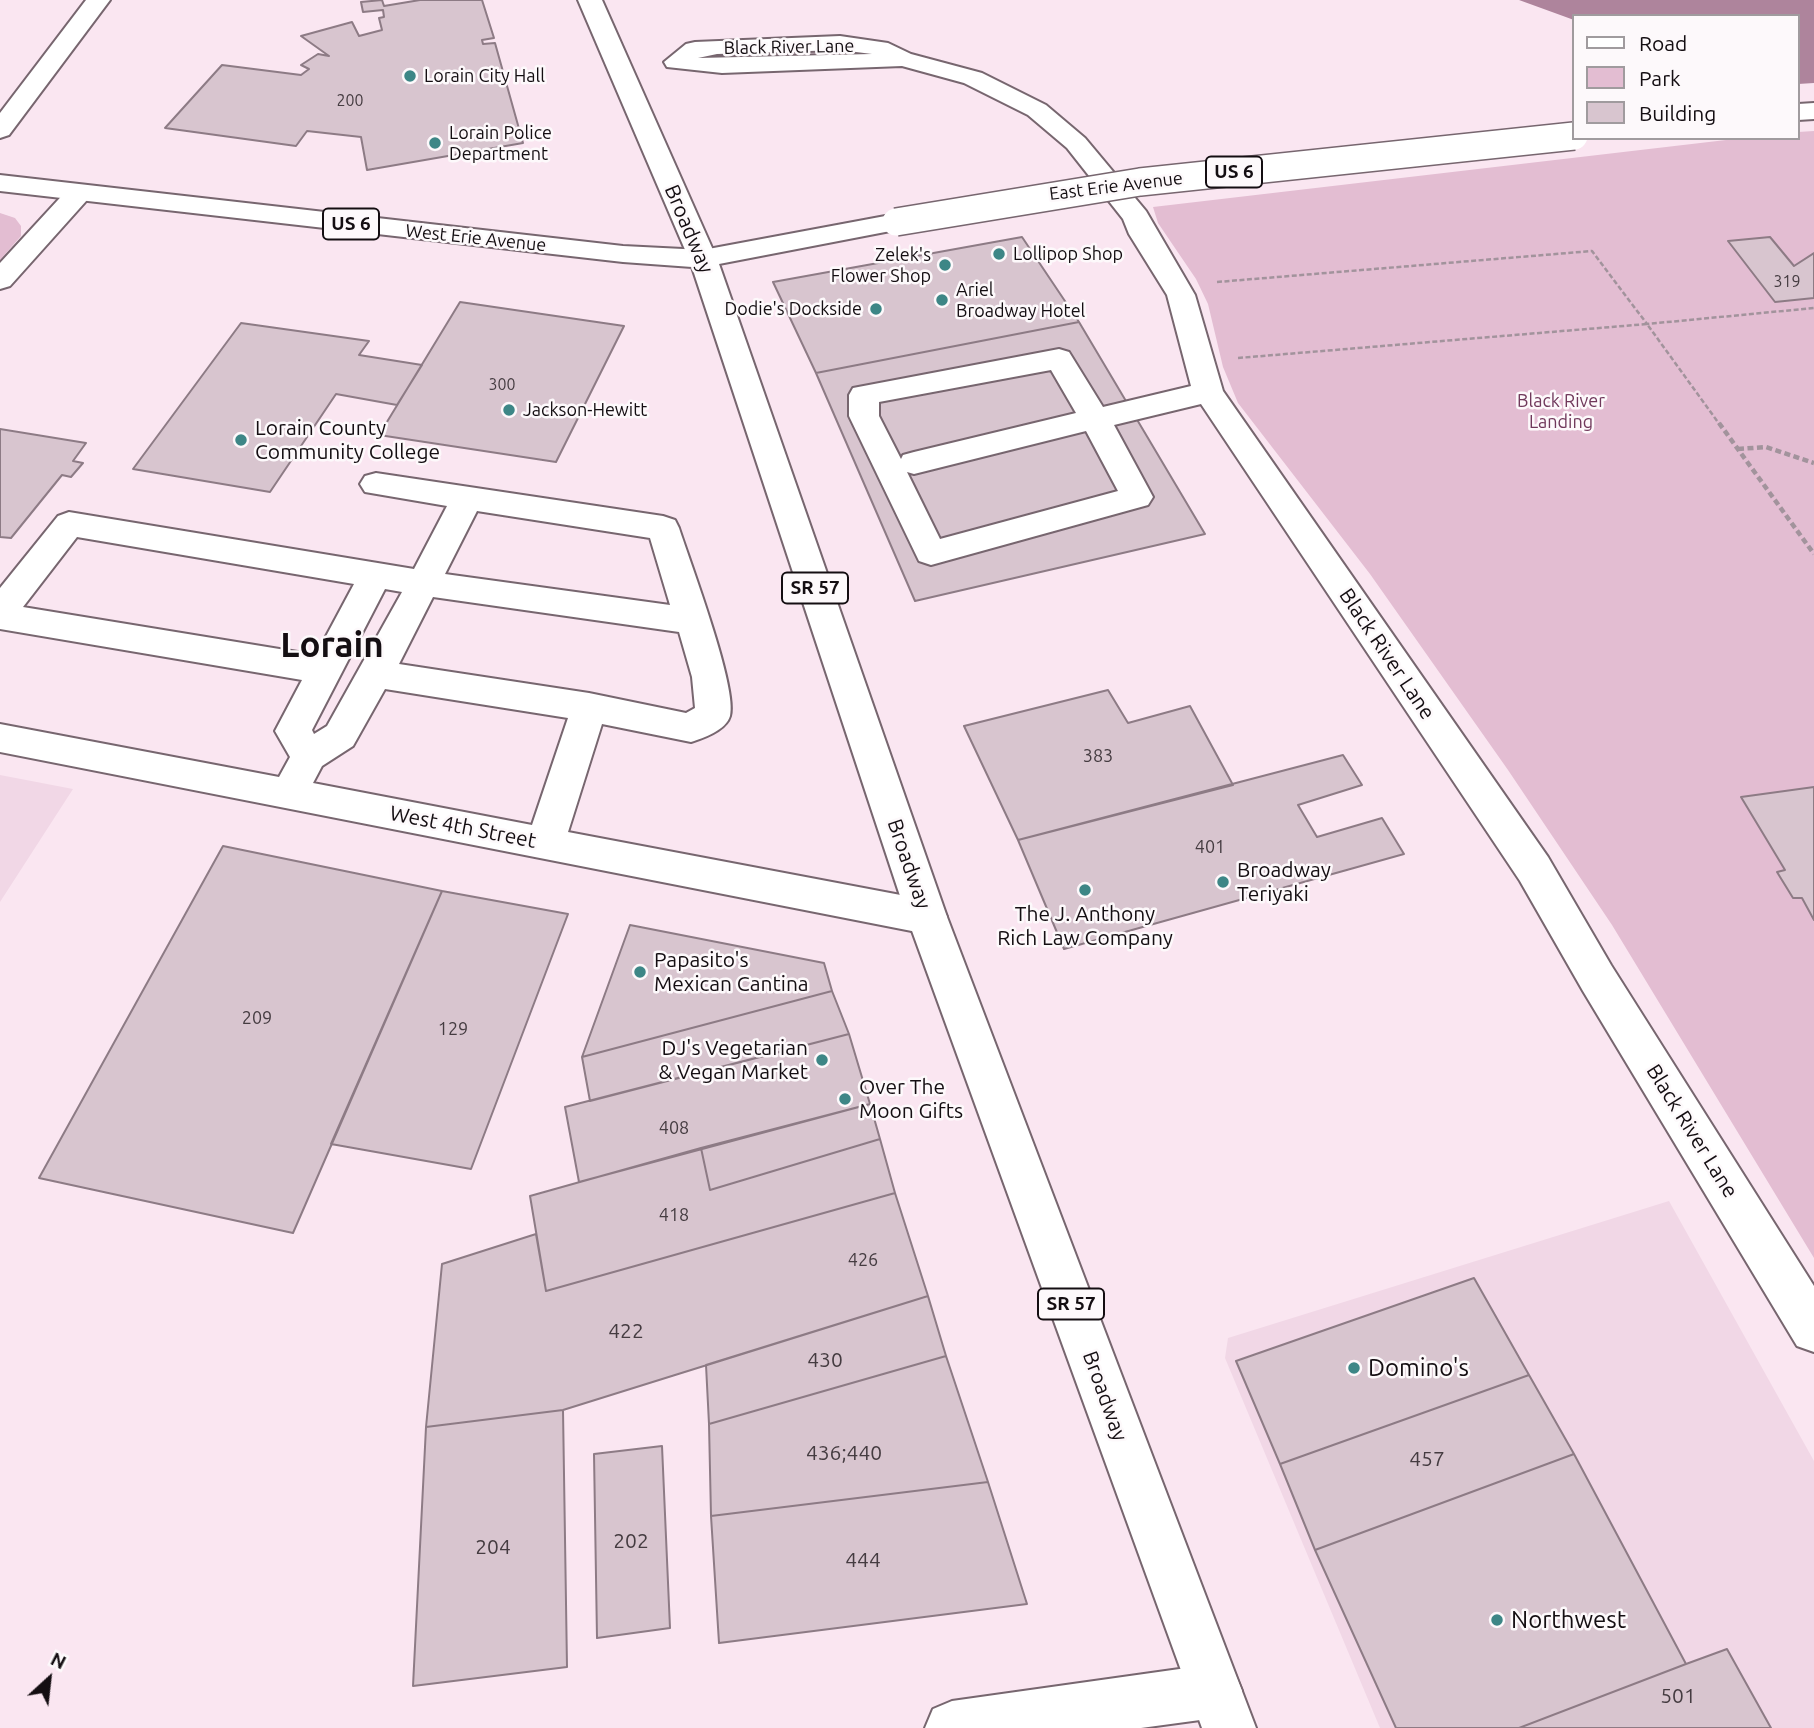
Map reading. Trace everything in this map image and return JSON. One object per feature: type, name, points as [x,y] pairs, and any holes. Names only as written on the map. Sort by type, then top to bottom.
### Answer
[{"type":"street","points":[[0,131],[98,0]]},
{"type":"street","name":"Broadway","points":[[590,0],[648,66],[703,259],[927,917],[1222,1709]]},
{"type":"street","name":"Black River Lane","points":[[648,66],[695,49],[840,43],[879,48],[902,60],[985,83],[1013,96],[1050,119],[1076,143],[1130,209],[1175,285],[1192,327],[1204,377],[1534,869],[1597,978],[1814,1329]]},
{"type":"street","name":"East Erie Avenue","points":[[703,259],[1042,196],[1573,136]]},
{"type":"street","name":"West Erie Avenue","points":[[0,183],[609,253],[703,259]]},
{"type":"street","points":[[0,280],[78,194]]},
{"type":"street","points":[[1059,359],[1095,419],[1137,497],[932,553],[864,416],[864,395],[1059,359]]},
{"type":"street","points":[[914,463],[1095,419],[1204,377]]},
{"type":"street","points":[[376,484],[663,528],[710,677],[713,714],[691,728],[589,707],[376,674]]},
{"type":"street","points":[[289,794],[309,756],[340,736],[376,674],[467,498]]},
{"type":"street","points":[[325,670],[0,614],[69,524],[423,583],[692,621]]},
{"type":"street","points":[[309,756],[293,731],[375,575]]},
{"type":"street","points":[[545,843],[589,707]]},
{"type":"street","name":"West 4th Street","points":[[0,738],[927,917]]},
{"type":"street","points":[[951,1728],[1222,1709]]},
{"type":"path","points":[[1175,285],[1592,251],[1814,554]]},
{"type":"path","points":[[1204,377],[1647,324],[1814,308]]},
{"type":"path","points":[[1738,449],[1766,447],[1814,463]]},
{"type":"shaded area","points":[[1519,0],[1814,0],[1814,83],[1800,84],[1800,14],[1573,14],[1573,20]]},
{"type":"shaded area","points":[[0,775],[73,789],[0,902]]},
{"type":"shaded area","points":[[1669,1201],[1814,1461],[1814,1728],[1380,1728],[1225,1358],[1228,1338]]},
{"type":"green space","name":"Black River Landing","points":[[1814,131],[1814,1258],[1612,925],[1508,770],[1370,574],[1238,403],[1223,367],[1208,304],[1196,279],[1158,223],[1153,207],[1726,140],[1800,140],[1800,132]]},
{"type":"green space","points":[[0,213],[15,218],[21,226],[21,236],[0,260]]},
{"type":"building","points":[[382,0],[384,6],[420,0],[482,0],[494,38],[482,40],[483,44],[495,43],[523,143],[367,170],[361,137],[307,131],[296,146],[165,128],[222,65],[301,75],[309,69],[301,65],[318,54],[329,56],[301,36],[352,22],[359,36],[382,30],[379,18],[384,17],[383,10],[363,12],[361,2]]},
{"type":"building","points":[[1022,237],[1079,322],[816,373],[773,282]]},
{"type":"building","points":[[1770,237],[1794,266],[1814,253],[1814,298],[1775,302],[1728,241]]},
{"type":"building","points":[[460,302],[624,326],[556,462],[379,435]]},
{"type":"building","points":[[1079,322],[1205,534],[915,601],[816,373]]},
{"type":"building","points":[[241,323],[369,341],[359,355],[422,365],[397,405],[336,394],[270,492],[133,469]]},
{"type":"building","points":[[0,429],[86,443],[73,461],[83,463],[71,477],[62,475],[11,538],[0,537]]},
{"type":"building","points":[[1108,690],[1128,723],[1190,706],[1233,785],[1018,840],[964,726]]},
{"type":"building","points":[[1343,755],[1362,785],[1298,805],[1317,837],[1382,818],[1404,854],[1064,949],[1018,840]]},
{"type":"building","points":[[1814,787],[1814,920],[1802,898],[1793,898],[1777,872],[1785,870],[1741,797]]},
{"type":"building","points":[[223,846],[442,891],[293,1233],[39,1178]]},
{"type":"building","points":[[442,891],[568,914],[471,1169],[331,1144]]},
{"type":"building","points":[[630,925],[824,963],[832,991],[582,1057]]},
{"type":"building","points":[[832,991],[849,1034],[590,1101],[582,1057]]},
{"type":"building","points":[[849,1034],[870,1104],[579,1182],[565,1107]]},
{"type":"building","points":[[870,1104],[880,1139],[710,1190],[701,1148]]},
{"type":"building","points":[[880,1139],[895,1193],[546,1291],[530,1196],[701,1148],[710,1190]]},
{"type":"building","points":[[895,1193],[928,1296],[563,1410],[426,1427],[442,1264],[536,1234],[546,1291]]},
{"type":"building","points":[[1474,1278],[1529,1375],[1280,1464],[1236,1361]]},
{"type":"building","points":[[928,1296],[946,1356],[709,1424],[706,1365]]},
{"type":"building","points":[[946,1356],[988,1482],[711,1516],[709,1424]]},
{"type":"building","points":[[1529,1375],[1574,1454],[1315,1550],[1280,1464]]},
{"type":"building","points":[[563,1410],[567,1667],[413,1686],[426,1427]]},
{"type":"building","points":[[662,1446],[670,1628],[597,1638],[594,1454]]},
{"type":"building","points":[[1574,1454],[1686,1664],[1519,1728],[1396,1728],[1315,1550]]},
{"type":"building","points":[[988,1482],[1027,1604],[719,1643],[711,1516]]},
{"type":"building","points":[[1727,1649],[1771,1728],[1519,1728],[1686,1664]]},
{"type":"place","name":"Lorain City Hall","points":[[410,76]]},
{"type":"place","name":"Lorain Police Department","points":[[435,143]]},
{"type":"place","name":"Lollipop Shop","points":[[999,254]]},
{"type":"place","name":"Zelek's Flower Shop","points":[[945,265]]},
{"type":"place","name":"Ariel Broadway Hotel","points":[[942,300]]},
{"type":"place","name":"Dodie's Dockside","points":[[876,309]]},
{"type":"place","name":"Jackson-Hewitt","points":[[509,410]]},
{"type":"place","name":"Lorain County Community College","points":[[241,440]]},
{"type":"place","name":"Broadway Teriyaki","points":[[1223,882]]},
{"type":"place","name":"The J. Anthony Rich Law Company","points":[[1085,890]]},
{"type":"place","name":"Papasito's Mexican Cantina","points":[[640,972]]},
{"type":"place","name":"DJ's Vegetarian & Vegan Market","points":[[822,1060]]},
{"type":"place","name":"Over The Moon Gifts","points":[[845,1099]]},
{"type":"place","name":"Domino's","points":[[1354,1368]]},
{"type":"place","name":"Northwest","points":[[1497,1620]]},
{"type":"district","name":"Lorain","points":[[332,645]]}]
